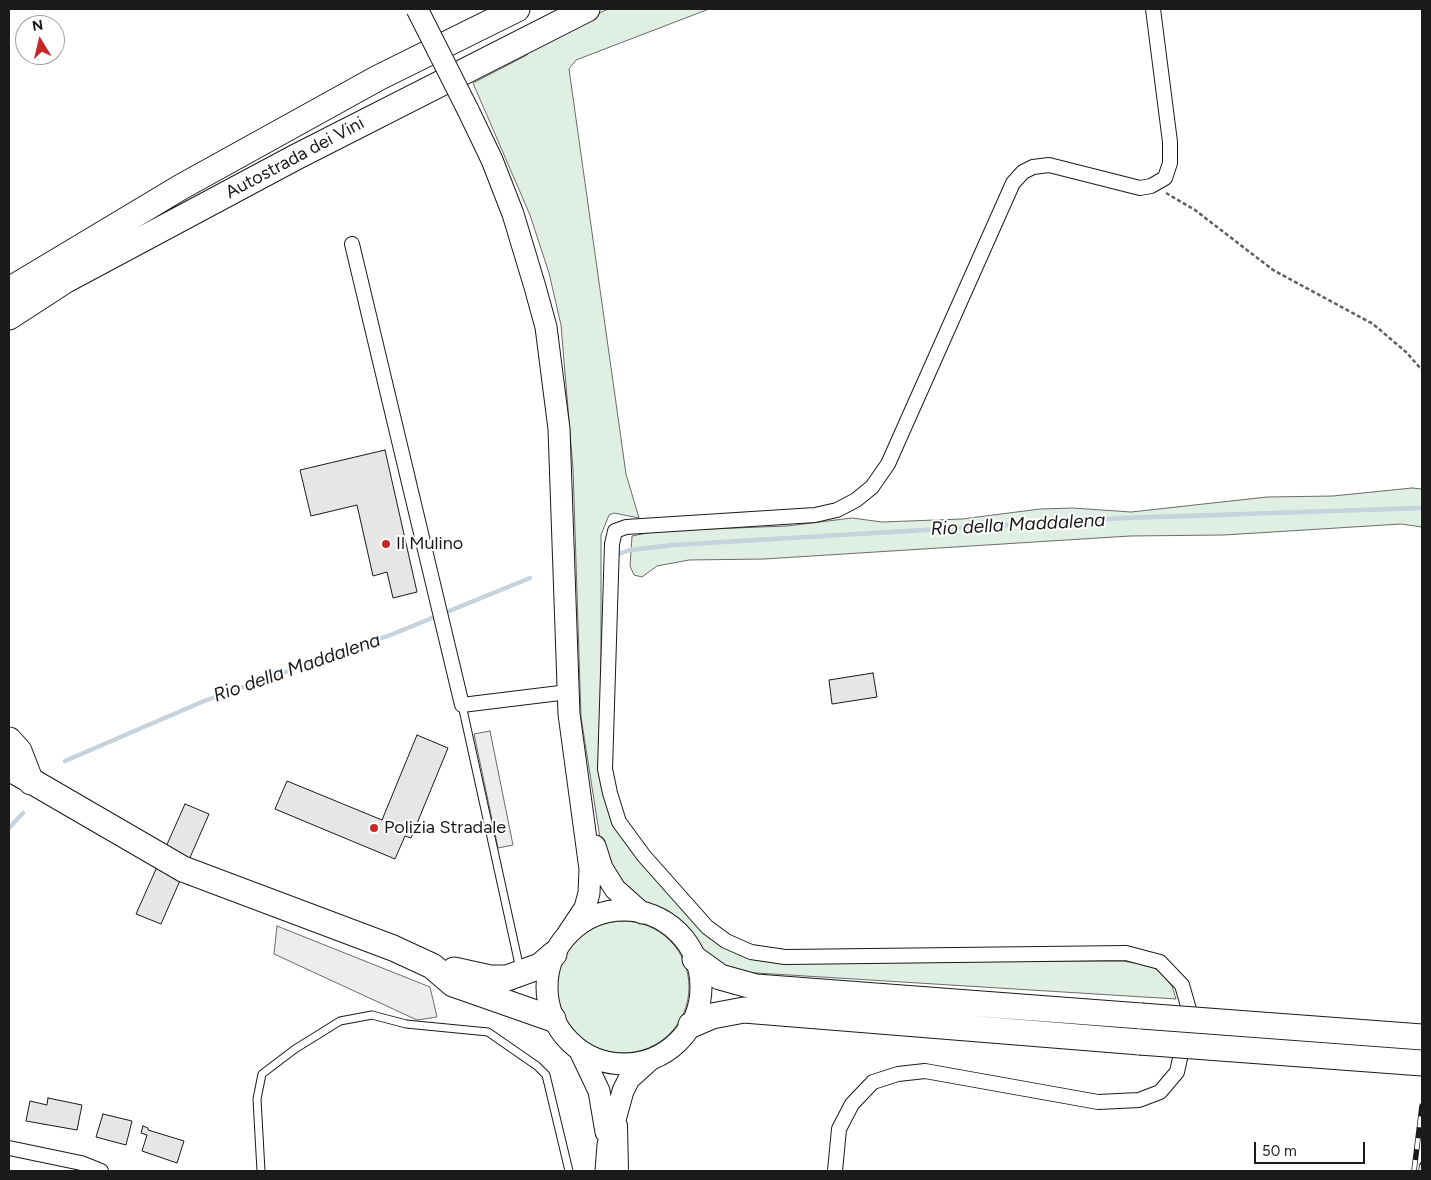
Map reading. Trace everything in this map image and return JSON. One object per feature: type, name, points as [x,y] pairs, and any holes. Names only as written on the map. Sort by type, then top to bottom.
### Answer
[{"type":"highway","name":"Autostrada dei Vini","points":[[9,290],[181,187],[378,78],[517,9]]},
{"type":"highway","name":"Autostrada dei Vini","points":[[9,317],[66,280],[296,157],[587,9]]},
{"type":"highway","points":[[9,335],[66,280]]},
{"type":"highway","points":[[9,740],[19,751],[20,780]]},
{"type":"highway","points":[[9,768],[20,780],[183,869],[393,948],[432,966],[490,978],[507,978],[540,966],[561,944]]},
{"type":"highway","points":[[696,959],[720,977],[756,987],[1422,1037]]},
{"type":"highway","points":[[432,966],[453,984],[553,1019]]},
{"type":"highway","points":[[691,1025],[712,1016],[744,1010],[1422,1063]]},
{"type":"main road","points":[[417,9],[492,160],[513,214],[546,327],[559,429],[568,692],[572,743],[584,815],[590,869],[589,893],[580,918],[561,944],[548,970],[546,986],[548,1003],[553,1019],[569,1042],[580,1051],[602,1062],[626,1065],[650,1060],[670,1050],[691,1025],[701,991],[696,959],[680,935],[666,923],[642,912],[615,889],[602,868],[584,815]]},
{"type":"main road","points":[[561,944],[589,919],[610,912],[642,912]]},
{"type":"main road","points":[[580,1051],[599,1091],[608,1145]]},
{"type":"main road","points":[[606,1171],[608,1145],[623,1091],[629,1079],[650,1060]]},
{"type":"street","points":[[835,1171],[839,1129],[852,1104],[872,1082],[898,1074],[925,1071],[1098,1102],[1140,1100],[1160,1092],[1176,1072],[1190,1014],[1182,985],[1160,962],[1126,953],[785,957],[751,952],[726,941],[707,927],[644,856],[620,822],[610,793],[605,769],[612,544],[615,531],[626,527],[815,515],[837,510],[856,500],[872,487],[888,464],[1013,183],[1023,172],[1033,167],[1049,165],[1140,188],[1151,186],[1165,178],[1170,163],[1170,142],[1154,9]]},
{"type":"street","points":[[352,244],[462,705],[568,692]]},
{"type":"street","points":[[621,1171],[619,1147],[623,1091]]},
{"type":"street","points":[[9,1148],[81,1163],[101,1171]]},
{"type":"lane","points":[[462,705],[521,974]]},
{"type":"lane","points":[[261,1171],[257,1099],[262,1074],[295,1049],[340,1021],[372,1014],[406,1024],[488,1032],[538,1066],[546,1075],[569,1171]]},
{"type":"path","points":[[1151,186],[1194,210],[1273,270],[1373,324],[1406,352],[1422,370]]},
{"type":"green space","points":[[608,9],[709,9],[576,60],[569,69],[626,474],[639,518],[614,513],[609,515],[601,535],[601,761],[614,821],[622,838],[703,931],[772,961],[1123,961],[1151,966],[1159,971],[1172,986],[1176,999],[741,972],[711,960],[679,919],[633,896],[602,851],[581,717],[573,469],[561,325],[549,273],[530,215],[473,83],[527,55],[538,42]]},
{"type":"green space","points":[[1412,488],[1422,489],[1422,527],[1401,524],[1224,535],[1130,536],[764,559],[689,560],[657,566],[642,577],[634,575],[630,566],[632,536],[657,531],[787,526],[852,518],[882,522],[962,519],[1040,509],[1073,508],[1131,512],[1267,497],[1333,496]]},
{"type":"green space","points":[[623,921],[648,926],[660,932],[678,950],[684,962],[689,987],[684,1012],[678,1024],[660,1042],[648,1048],[623,1053],[598,1048],[586,1042],[568,1024],[562,1012],[557,987],[562,962],[568,950],[586,932],[598,926]]},
{"type":"shaded area","points":[[490,731],[513,845],[498,848],[474,734]]},
{"type":"shaded area","points":[[277,926],[430,987],[437,1017],[417,1020],[274,954]]},
{"type":"building","name":"Il Mulino","points":[[385,450],[417,592],[393,598],[387,572],[373,576],[357,505],[311,516],[300,470]]},
{"type":"building","points":[[873,673],[877,697],[832,704],[829,680]]},
{"type":"building","points":[[417,735],[448,748],[411,838],[405,836],[395,859],[275,809],[287,781],[382,820]]},
{"type":"building","points":[[185,804],[209,814],[161,924],[136,914]]},
{"type":"building","points":[[48,1098],[82,1105],[77,1130],[26,1121],[30,1101],[47,1105]]},
{"type":"building","points":[[103,1114],[132,1121],[126,1145],[96,1137]]},
{"type":"building","points":[[143,1126],[148,1128],[148,1130],[184,1141],[177,1163],[142,1151],[147,1135],[141,1133]]},
{"type":"waterway","name":"Rio della Maddalena","points":[[616,555],[630,550],[673,545],[1125,518],[1422,508]]},
{"type":"waterway","name":"Rio della Maddalena","points":[[65,761],[204,701],[393,634],[530,578]]},
{"type":"waterway","name":"Rio della Maddalena","points":[[9,828],[23,813]]},
{"type":"railway","points":[[1414,1171],[1422,1106]]},
{"type":"railway","points":[[1421,1171],[1422,1165]]},
{"type":"place","name":"Il Mulino","points":[[386,544]]},
{"type":"place","name":"Polizia Stradale","points":[[374,828]]}]
